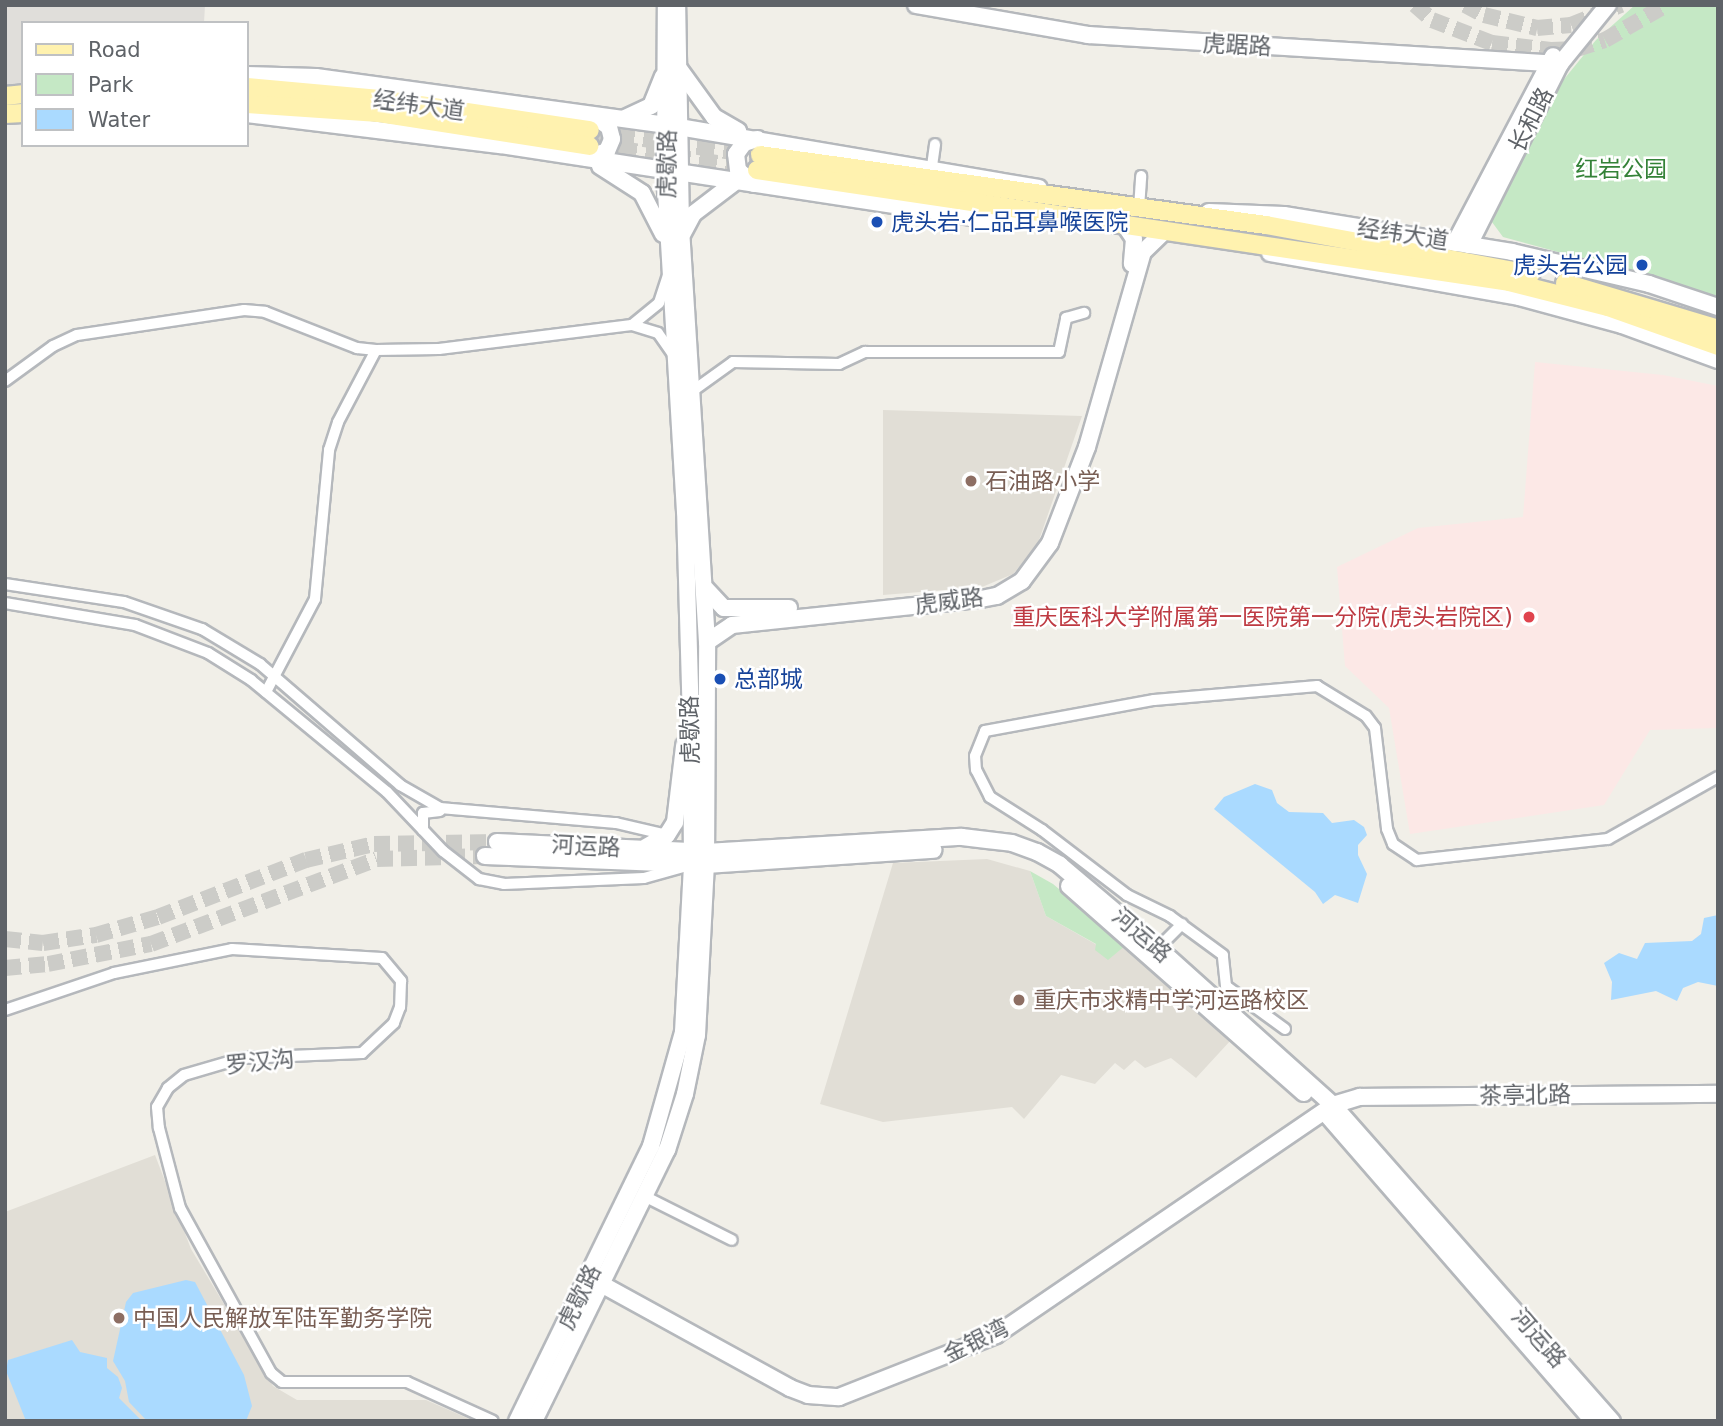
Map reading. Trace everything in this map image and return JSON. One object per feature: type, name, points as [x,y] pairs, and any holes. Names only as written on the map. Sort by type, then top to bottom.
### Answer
[{"type":"main road","name":"虎歇路","points":[[666,5],[673,127]]},
{"type":"main road","name":"虎歇路","points":[[534,1421],[651,1146],[673,1079],[683,1032],[699,858],[677,362],[667,245],[679,70],[677,5]]},
{"type":"main road","name":"虎踞路","points":[[916,5],[1088,35],[1497,60],[1556,60]]},
{"type":"main road","name":"虎踞路","points":[[968,5],[1128,29],[1556,60]]},
{"type":"main road","name":"长和路","points":[[1462,244],[1520,116],[1594,5]]},
{"type":"main road","name":"长和路","points":[[1462,244],[1556,60],[1608,5]]},
{"type":"main road","points":[[248,114],[590,138],[621,119],[651,106],[668,57]]},
{"type":"main road","points":[[1497,60],[1518,65],[1525,73],[1526,94],[1520,116]]},
{"type":"main road","points":[[679,70],[713,117],[757,162]]},
{"type":"main road","points":[[248,75],[316,78],[590,138],[672,172],[735,182]]},
{"type":"main road","name":"经纬大道","points":[[248,87],[379,99],[590,138]]},
{"type":"main road","name":"经纬大道","points":[[248,104],[379,113],[590,138]]},
{"type":"main road","points":[[621,119],[673,127],[757,162],[1064,218],[1509,282],[1608,307],[1718,346]]},
{"type":"main road","points":[[590,138],[642,193],[667,245]]},
{"type":"main road","points":[[682,236],[693,214],[757,162],[932,166],[1014,180],[1081,200]]},
{"type":"main road","name":"经纬大道","points":[[757,162],[1170,213],[1284,215],[1589,268],[1718,307]]},
{"type":"main road","name":"虎歇路","points":[[517,1421],[644,1196],[677,1121],[697,1035],[706,589],[682,236],[672,172]]},
{"type":"main road","points":[[1170,213],[1266,225],[1512,270],[1604,292],[1718,329]]},
{"type":"main road","name":"虎威路","points":[[706,589],[724,608],[754,611],[996,589],[1019,575],[1037,554],[1077,452],[1136,252],[1126,227]]},
{"type":"main road","name":"虎威路","points":[[707,642],[732,625],[981,599],[997,596],[1022,581],[1050,542],[1087,447],[1143,252],[1163,233]]},
{"type":"main road","name":"经纬大道","points":[[1210,239],[1311,263],[1519,297],[1622,326],[1718,360]]},
{"type":"main road","points":[[641,849],[667,835],[675,822],[681,760],[691,723]]},
{"type":"main road","name":"河运路","points":[[496,842],[641,849],[699,858],[962,837],[1012,843],[1060,865],[1158,948],[1328,1108],[1612,1421]]},
{"type":"main road","name":"河运路","points":[[485,856],[699,858],[962,848],[1011,853],[1035,862],[1055,874],[1328,1108],[1593,1421]]},
{"type":"main road","name":"茶亭北路","points":[[1328,1108],[1360,1097],[1718,1094]]},
{"type":"main road","name":"金银湾","points":[[595,1281],[808,1395],[860,1392],[996,1335],[1328,1108]]},
{"type":"street","points":[[932,166],[935,144]]},
{"type":"street","points":[[1139,208],[1141,176]]},
{"type":"street","points":[[632,325],[659,303],[670,269]]},
{"type":"street","points":[[5,381],[53,346],[78,335],[244,310],[265,312],[357,348],[376,350],[439,349],[632,325],[658,333],[677,362]]},
{"type":"street","points":[[694,390],[733,362],[839,364],[865,352],[1059,352],[1066,318],[1084,313]]},
{"type":"street","points":[[265,692],[276,676],[315,599],[333,434],[376,350]]},
{"type":"street","points":[[5,584],[159,612],[234,646],[276,676],[411,793],[456,812]]},
{"type":"street","points":[[5,603],[152,630],[208,653],[265,692],[387,792],[468,873],[491,883],[644,878],[699,858]]},
{"type":"street","points":[[1285,1029],[1226,986],[1223,955],[1182,925],[1127,895],[1042,830],[990,797],[976,770],[980,737],[994,727],[1154,700],[1317,686],[1357,710],[1375,728],[1387,829],[1393,844],[1417,860],[1608,839],[1718,777]]},
{"type":"street","points":[[423,830],[421,818],[425,811],[616,823],[667,835]]},
{"type":"street","points":[[1158,948],[1182,925]]},
{"type":"street","name":"罗汉沟","points":[[5,1010],[114,973],[232,948],[382,958],[401,981],[400,1007],[394,1023],[362,1053],[242,1058],[184,1075],[168,1088],[157,1107],[159,1128],[180,1208],[271,1373],[282,1382],[407,1382],[493,1421]]},
{"type":"street","points":[[644,1196],[732,1240]]},
{"type":"shaded area","points":[[5,5],[205,5],[204,21],[21,21],[21,83],[5,85]]},
{"type":"shaded area","name":"重庆医科大学附属第一医院第一分院(虎头岩院区)","points":[[1535,362],[1663,375],[1718,386],[1718,728],[1650,730],[1604,805],[1410,834],[1389,708],[1345,666],[1337,567],[1418,528],[1523,517]]},
{"type":"shaded area","name":"石油路小学","points":[[883,410],[1082,416],[1037,546],[1013,574],[982,587],[883,595]]},
{"type":"shaded area","name":"重庆市求精中学河运路校区","points":[[987,859],[1030,871],[1046,916],[1097,945],[1126,945],[1231,1040],[1196,1078],[1171,1058],[1145,1068],[1135,1060],[1124,1070],[1115,1063],[1095,1084],[1061,1075],[1024,1119],[1012,1107],[883,1122],[820,1104],[893,863]]},
{"type":"shaded area","name":"中国人民解放军陆军勤务学院","points":[[155,1155],[191,1249],[273,1386],[297,1400],[426,1400],[474,1421],[5,1421],[5,1212]]},
{"type":"green space","name":"红岩公园","points":[[1635,5],[1718,5],[1718,302],[1661,280],[1503,237],[1489,218],[1552,94],[1596,40]]},
{"type":"green space","points":[[1030,871],[1053,884],[1126,945],[1108,960],[1095,950],[1096,944],[1046,916]]},
{"type":"water","points":[[1255,784],[1272,790],[1277,803],[1289,812],[1323,813],[1332,823],[1354,820],[1364,827],[1367,835],[1358,845],[1358,855],[1367,874],[1358,903],[1335,895],[1323,904],[1315,892],[1214,809],[1224,797]]},
{"type":"water","points":[[1718,915],[1718,986],[1698,982],[1683,988],[1677,1001],[1656,991],[1611,1000],[1612,982],[1604,963],[1619,953],[1637,959],[1645,943],[1692,941],[1701,934],[1704,918]]},
{"type":"water","points":[[186,1280],[195,1282],[244,1375],[252,1406],[246,1421],[147,1421],[129,1402],[125,1381],[113,1361],[126,1302],[133,1293]]},
{"type":"water","points":[[72,1340],[80,1352],[107,1358],[107,1368],[118,1377],[122,1388],[119,1398],[142,1421],[26,1421],[6,1371],[8,1360]]},
{"type":"tunnel","points":[[1415,5],[1432,20],[1492,43],[1551,50],[1577,49],[1605,40],[1666,5]]},
{"type":"tunnel","points":[[1465,5],[1484,15],[1537,28],[1571,25],[1621,5]]},
{"type":"tunnel","points":[[590,130],[760,155]]},
{"type":"tunnel","points":[[592,146],[751,169]]},
{"type":"tunnel","points":[[5,939],[43,943],[96,935],[158,917],[306,860],[374,844],[497,842]]},
{"type":"tunnel","points":[[5,968],[48,964],[151,944],[377,859],[485,856]]},
{"type":"place","name":"虎头岩‧仁品耳鼻喉医院","points":[[877,222]]},
{"type":"place","name":"虎头岩公园","points":[[1642,265]]},
{"type":"place","name":"石油路小学","points":[[971,481]]},
{"type":"place","name":"重庆医科大学附属第一医院第一分院(虎头岩院区)","points":[[1529,617]]},
{"type":"place","name":"总部城","points":[[720,679]]},
{"type":"place","name":"重庆市求精中学河运路校区","points":[[1019,1000]]},
{"type":"place","name":"中国人民解放军陆军勤务学院","points":[[119,1318]]}]
